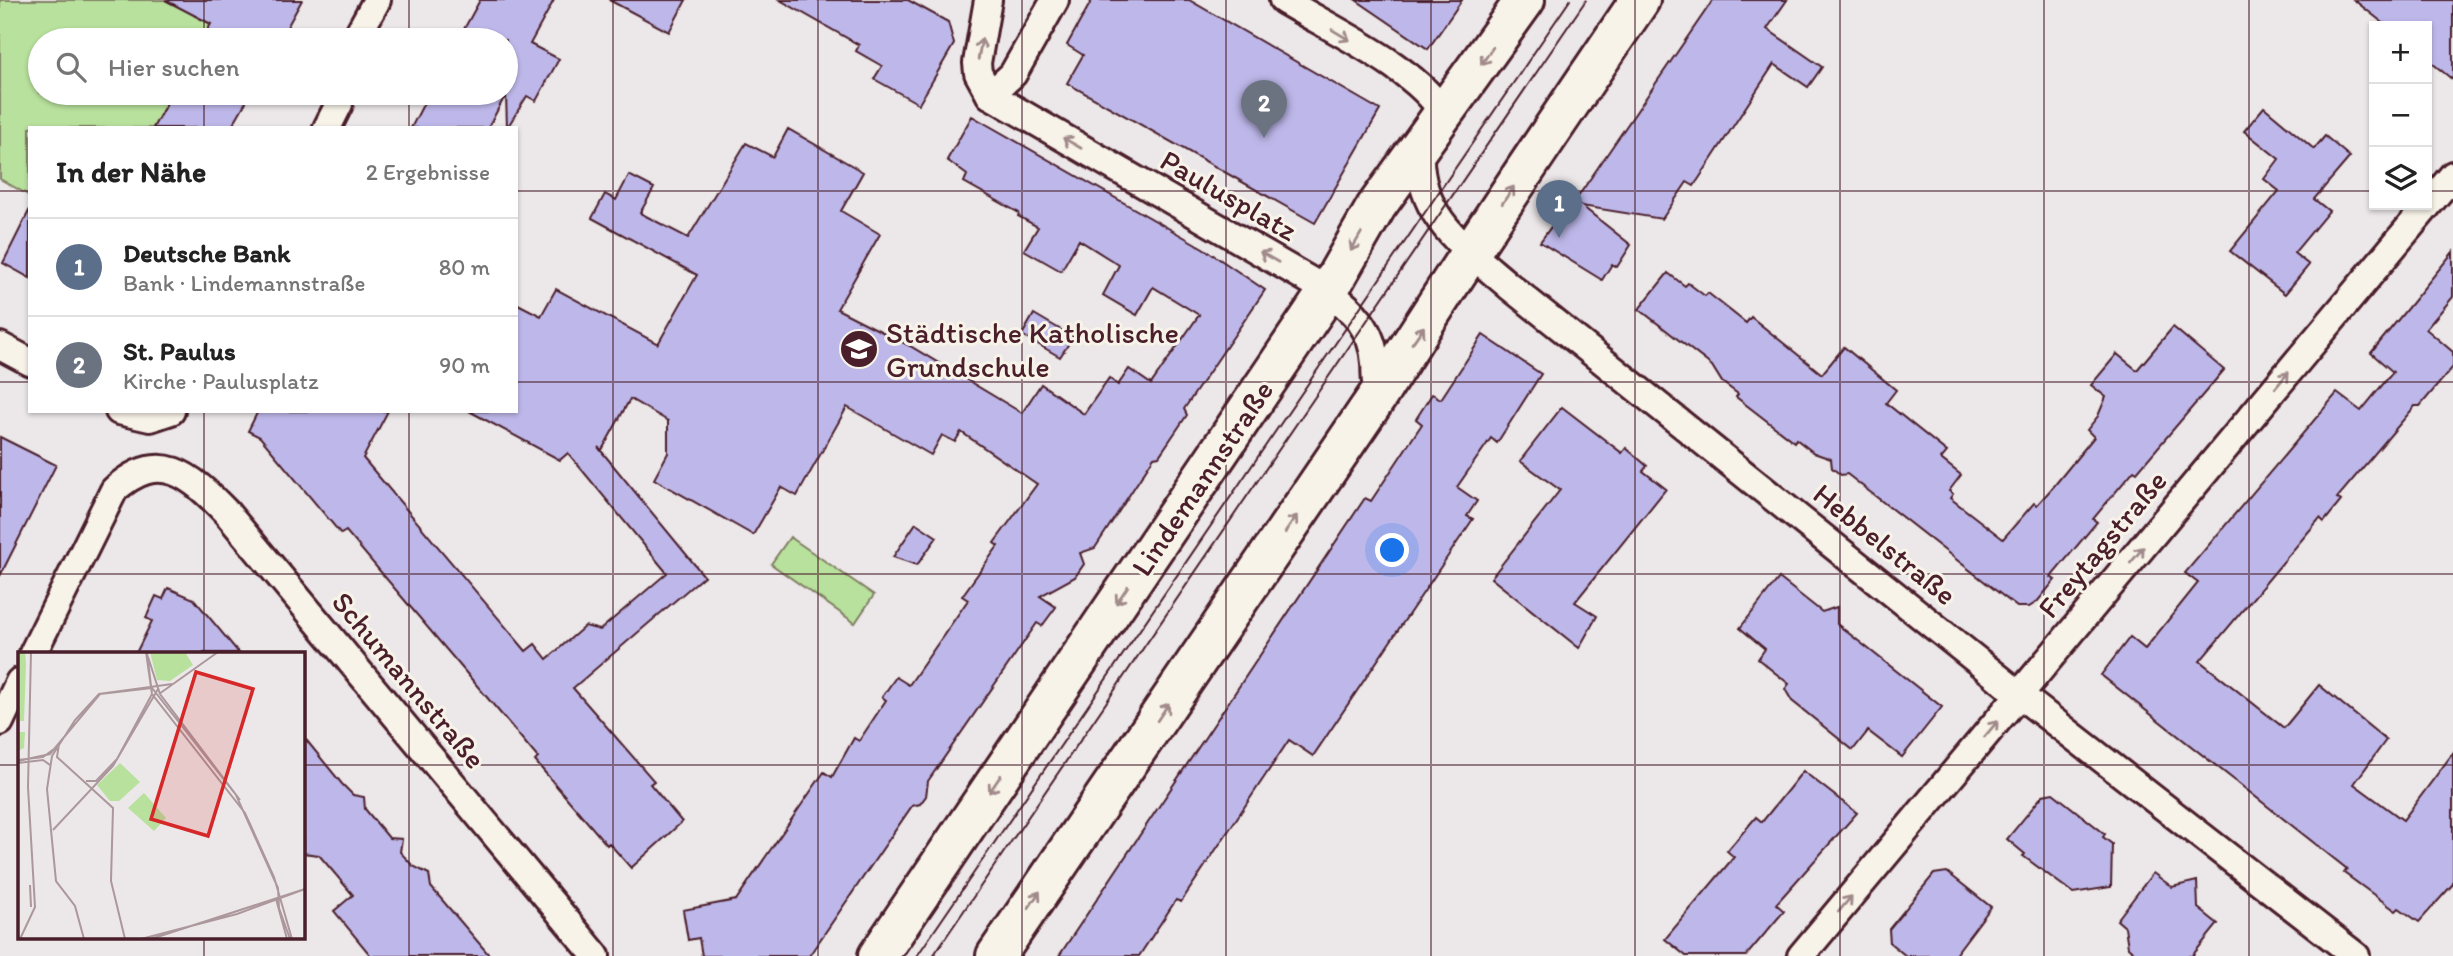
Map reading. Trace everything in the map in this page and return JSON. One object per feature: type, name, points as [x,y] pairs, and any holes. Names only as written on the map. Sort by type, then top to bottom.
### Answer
[{"type":"main road","name":"Lindemannstraße","points":[[878,956],[1328,291],[1376,207],[1420,150],[1525,0]]},
{"type":"main road","points":[[996,956],[1435,311],[1469,252],[1640,0]]},
{"type":"street","points":[[362,28],[377,0]]},
{"type":"street","points":[[988,0],[977,63],[982,83],[990,95],[1013,74],[1055,0]]},
{"type":"street","points":[[1283,0],[1413,78],[1434,97],[1444,116]]},
{"type":"street","name":"Paulusplatz","points":[[990,95],[1328,291],[1356,313],[1364,325],[1375,364],[1372,377],[1379,394]]},
{"type":"street","points":[[328,126],[339,105]]},
{"type":"street","name":"Hebbelstraße","points":[[1420,150],[1419,171],[1429,207],[1469,252],[2020,695],[2357,956]]},
{"type":"street","name":"Freytagstraße","points":[[1801,956],[2453,175]]},
{"type":"street","points":[[0,346],[28,361]]},
{"type":"street","points":[[140,413],[160,415]]},
{"type":"street","name":"Schumannstraße","points":[[33,652],[114,490],[134,474],[157,467],[187,476],[226,512],[596,956]]},
{"type":"street","points":[[0,722],[18,684]]},
{"type":"green space","points":[[0,0],[203,0],[195,16],[211,24],[209,28],[28,28],[28,105],[165,105],[154,126],[28,126],[28,195],[0,179]]},
{"type":"green space","points":[[790,537],[874,595],[855,623],[771,564]]},
{"type":"building","points":[[165,0],[302,0],[287,28],[209,28],[211,24]]},
{"type":"building","points":[[480,0],[554,0],[530,44],[559,59],[536,101],[527,96],[508,126],[506,105],[518,105],[518,28],[465,28]]},
{"type":"building","points":[[609,0],[686,0],[669,32]]},
{"type":"building","points":[[780,0],[908,0],[948,22],[954,44],[919,104],[874,79],[882,66],[856,51],[859,45]]},
{"type":"building","points":[[1092,0],[1189,0],[1380,110],[1315,223],[1067,83],[1083,55],[1067,45]]},
{"type":"building","points":[[1356,0],[1462,0],[1428,49]]},
{"type":"building","points":[[1713,0],[1787,0],[1767,29],[1822,67],[1808,87],[1774,64],[1694,186],[1687,182],[1662,219],[1582,206],[1631,245],[1617,267],[1612,264],[1602,280],[1540,242],[1553,224],[1550,212],[1562,210],[1570,198],[1575,201]]},
{"type":"building","points":[[2354,0],[2453,0],[2453,80],[2432,63],[2432,21],[2381,21]]},
{"type":"building","points":[[165,105],[244,105],[232,126],[154,126]]},
{"type":"building","points":[[423,105],[500,105],[489,126],[412,126]]},
{"type":"building","points":[[2264,107],[2314,149],[2325,136],[2350,157],[2314,199],[2329,211],[2294,253],[2309,265],[2285,294],[2230,251],[2279,191],[2264,179],[2279,159],[2244,131]]},
{"type":"building","points":[[972,116],[1203,248],[1265,290],[1184,409],[1187,415],[1159,456],[1154,457],[1095,548],[1080,553],[1084,564],[1075,577],[1040,596],[1056,607],[1042,626],[1037,623],[928,781],[926,796],[920,804],[912,806],[809,956],[702,956],[699,938],[688,940],[683,910],[736,900],[824,772],[832,777],[854,738],[859,741],[886,700],[882,697],[896,677],[909,685],[968,600],[962,596],[998,546],[994,543],[1037,484],[961,432],[955,442],[942,435],[931,455],[847,407],[797,496],[781,487],[753,535],[654,479],[668,453],[668,421],[630,399],[602,450],[598,447],[704,576],[573,688],[654,781],[650,784],[682,822],[631,868],[609,843],[607,845],[535,761],[538,758],[346,531],[341,534],[260,437],[248,431],[257,413],[387,413],[363,458],[526,651],[535,644],[547,659],[585,626],[600,630],[667,573],[568,453],[560,460],[473,413],[518,413],[518,304],[541,316],[556,289],[658,344],[697,275],[592,218],[605,194],[616,200],[629,175],[654,188],[640,213],[688,238],[746,143],[773,157],[788,129],[863,172],[841,211],[880,234],[837,309],[910,346],[1022,413],[1041,384],[1084,414],[1109,378],[1118,385],[1129,369],[1151,384],[1199,315],[1153,287],[1137,315],[1103,295],[1119,265],[1079,240],[1061,271],[1024,250],[1038,227],[964,182],[967,175],[947,160]]},
{"type":"building","points":[[28,213],[28,277],[3,263]]},
{"type":"building","points":[[2453,252],[2453,297],[2426,329],[2453,352],[2453,367],[2420,406],[2415,406],[2337,498],[2341,501],[2324,522],[2320,518],[2200,661],[2284,728],[2319,685],[2386,740],[2354,784],[2403,820],[2453,753],[2453,884],[2419,922],[2399,908],[2396,911],[2344,873],[2347,869],[2101,675],[2130,637],[2145,649],[2198,583],[2185,573],[2337,393],[2361,411],[2393,372],[2371,353]]},
{"type":"building","points":[[1668,273],[1705,296],[1708,293],[1746,323],[1751,317],[1822,374],[1844,347],[1896,390],[1886,403],[1947,452],[1941,459],[1961,475],[1949,491],[1953,494],[1950,498],[2003,539],[2034,503],[2037,505],[2054,486],[2094,437],[2087,430],[2098,416],[2106,397],[2091,385],[2117,354],[2137,370],[2173,327],[2224,370],[2093,519],[2097,522],[2051,577],[2055,580],[2037,602],[2029,607],[2017,607],[1847,474],[1841,475],[1832,468],[1831,459],[1814,453],[1796,439],[1794,442],[1736,397],[1738,394],[1722,382],[1712,366],[1639,309]]},
{"type":"building","points":[[1034,314],[1073,337],[1060,357],[1022,335]]},
{"type":"building","points":[[1483,335],[1541,374],[1497,443],[1491,438],[1457,487],[1477,501],[1467,516],[1473,519],[1313,756],[1289,740],[1181,902],[1176,900],[1139,956],[1059,956],[1365,498],[1371,501],[1422,424],[1416,419],[1432,394],[1441,399]]},
{"type":"building","points":[[1562,407],[1622,453],[1626,448],[1647,466],[1643,471],[1666,489],[1575,602],[1597,616],[1579,648],[1491,578],[1560,490],[1520,461]]},
{"type":"building","points":[[0,437],[56,465],[0,576]]},
{"type":"building","points":[[916,523],[937,537],[917,565],[893,557]]},
{"type":"building","points":[[1779,578],[1822,612],[1837,607],[1837,624],[1942,707],[1902,757],[1868,731],[1853,750],[1792,701],[1785,689],[1789,684],[1758,659],[1765,649],[1740,628]]},
{"type":"building","points":[[168,588],[194,599],[238,652],[136,652],[152,621],[146,618],[156,596],[163,599]]},
{"type":"building","points":[[304,737],[353,795],[364,797],[365,809],[389,838],[402,839],[400,852],[413,866],[429,874],[431,887],[490,956],[371,956],[334,911],[353,895],[319,855],[304,853]]},
{"type":"building","points":[[1803,771],[1857,813],[1776,904],[1784,911],[1746,956],[1686,956],[1665,939],[1734,857],[1727,851],[1756,817],[1762,822]]},
{"type":"building","points":[[2053,793],[2105,834],[2103,837],[2112,844],[2111,887],[2073,893],[2023,856],[2025,854],[2007,839],[2043,795]]},
{"type":"building","points":[[1947,872],[1991,907],[1954,956],[1906,956],[1890,943],[1889,929],[1934,874]]},
{"type":"building","points":[[2153,873],[2172,887],[2197,881],[2198,908],[2218,924],[2192,956],[2138,956],[2128,947],[2125,927],[2117,920]]},
{"type":"tram line","points":[[917,956],[1570,0]]},
{"type":"tram line","points":[[933,956],[1586,0]]},
{"type":"place","name":"St. Paulus","points":[[1264,138]]},
{"type":"place","name":"Deutsche Bank","points":[[1559,238]]},
{"type":"place","name":"Städtische Katholische Grundschule","points":[[859,349]]}]
